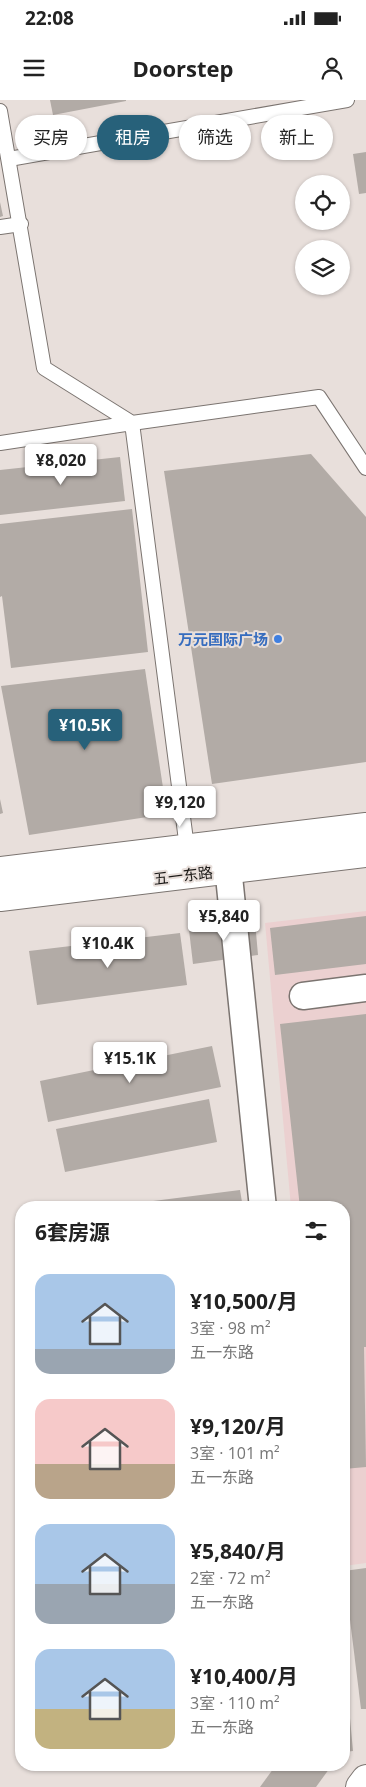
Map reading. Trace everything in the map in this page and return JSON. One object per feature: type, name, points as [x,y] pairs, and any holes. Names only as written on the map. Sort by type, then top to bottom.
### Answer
[{"type":"street","name":"五一东路","points":[[0,897],[227,857],[366,827]]},
{"type":"street","name":"五一东路","points":[[0,871],[187,848],[227,857],[366,852]]},
{"type":"street","points":[[227,857],[262,1201]]},
{"type":"street","points":[[303,996],[366,988]]},
{"type":"street","points":[[360,1787],[366,1779]]},
{"type":"lane","points":[[9,159],[347,100]]},
{"type":"lane","points":[[0,111],[21,224],[44,368],[132,423]]},
{"type":"lane","points":[[0,227],[21,224]]},
{"type":"lane","points":[[0,443],[319,397],[366,468]]},
{"type":"lane","points":[[132,423],[187,848]]},
{"type":"shaded area","points":[[366,911],[366,1563],[350,1565],[350,1201],[290,1201],[265,923]]},
{"type":"building","points":[[50,100],[126,100],[126,101],[53,115]]},
{"type":"building","points":[[366,152],[366,193],[359,194],[353,154]]},
{"type":"building","points":[[0,202],[3,216],[0,217]]},
{"type":"building","name":"万元国际广场","points":[[311,454],[366,517],[366,762],[212,784],[164,471]]},
{"type":"building","points":[[120,457],[125,501],[0,515],[0,470]]},
{"type":"building","points":[[132,509],[148,652],[11,668],[2,596],[0,597],[0,524]]},
{"type":"building","points":[[145,669],[167,814],[29,835],[1,686]]},
{"type":"building","points":[[0,799],[3,813],[0,814]]},
{"type":"building","points":[[366,916],[366,964],[275,975],[270,928]]},
{"type":"building","points":[[255,921],[258,955],[193,964],[189,930]]},
{"type":"building","points":[[180,933],[187,985],[37,1005],[29,951]]},
{"type":"building","points":[[366,1014],[366,1347],[364,1347],[366,1467],[350,1468],[350,1201],[299,1201],[280,1024]]},
{"type":"building","points":[[212,1046],[221,1087],[48,1122],[40,1081]]},
{"type":"building","points":[[209,1099],[217,1142],[65,1172],[56,1129]]},
{"type":"building","points":[[240,1190],[242,1201],[153,1201]]},
{"type":"building","points":[[366,1568],[366,1709],[361,1709],[350,1620],[350,1570]]},
{"type":"building","points":[[350,1718],[353,1751],[350,1751]]},
{"type":"building","points":[[272,1771],[328,1771],[316,1787],[260,1787]]},
{"type":"place","name":"万元国际广场","points":[[278,639]]}]
